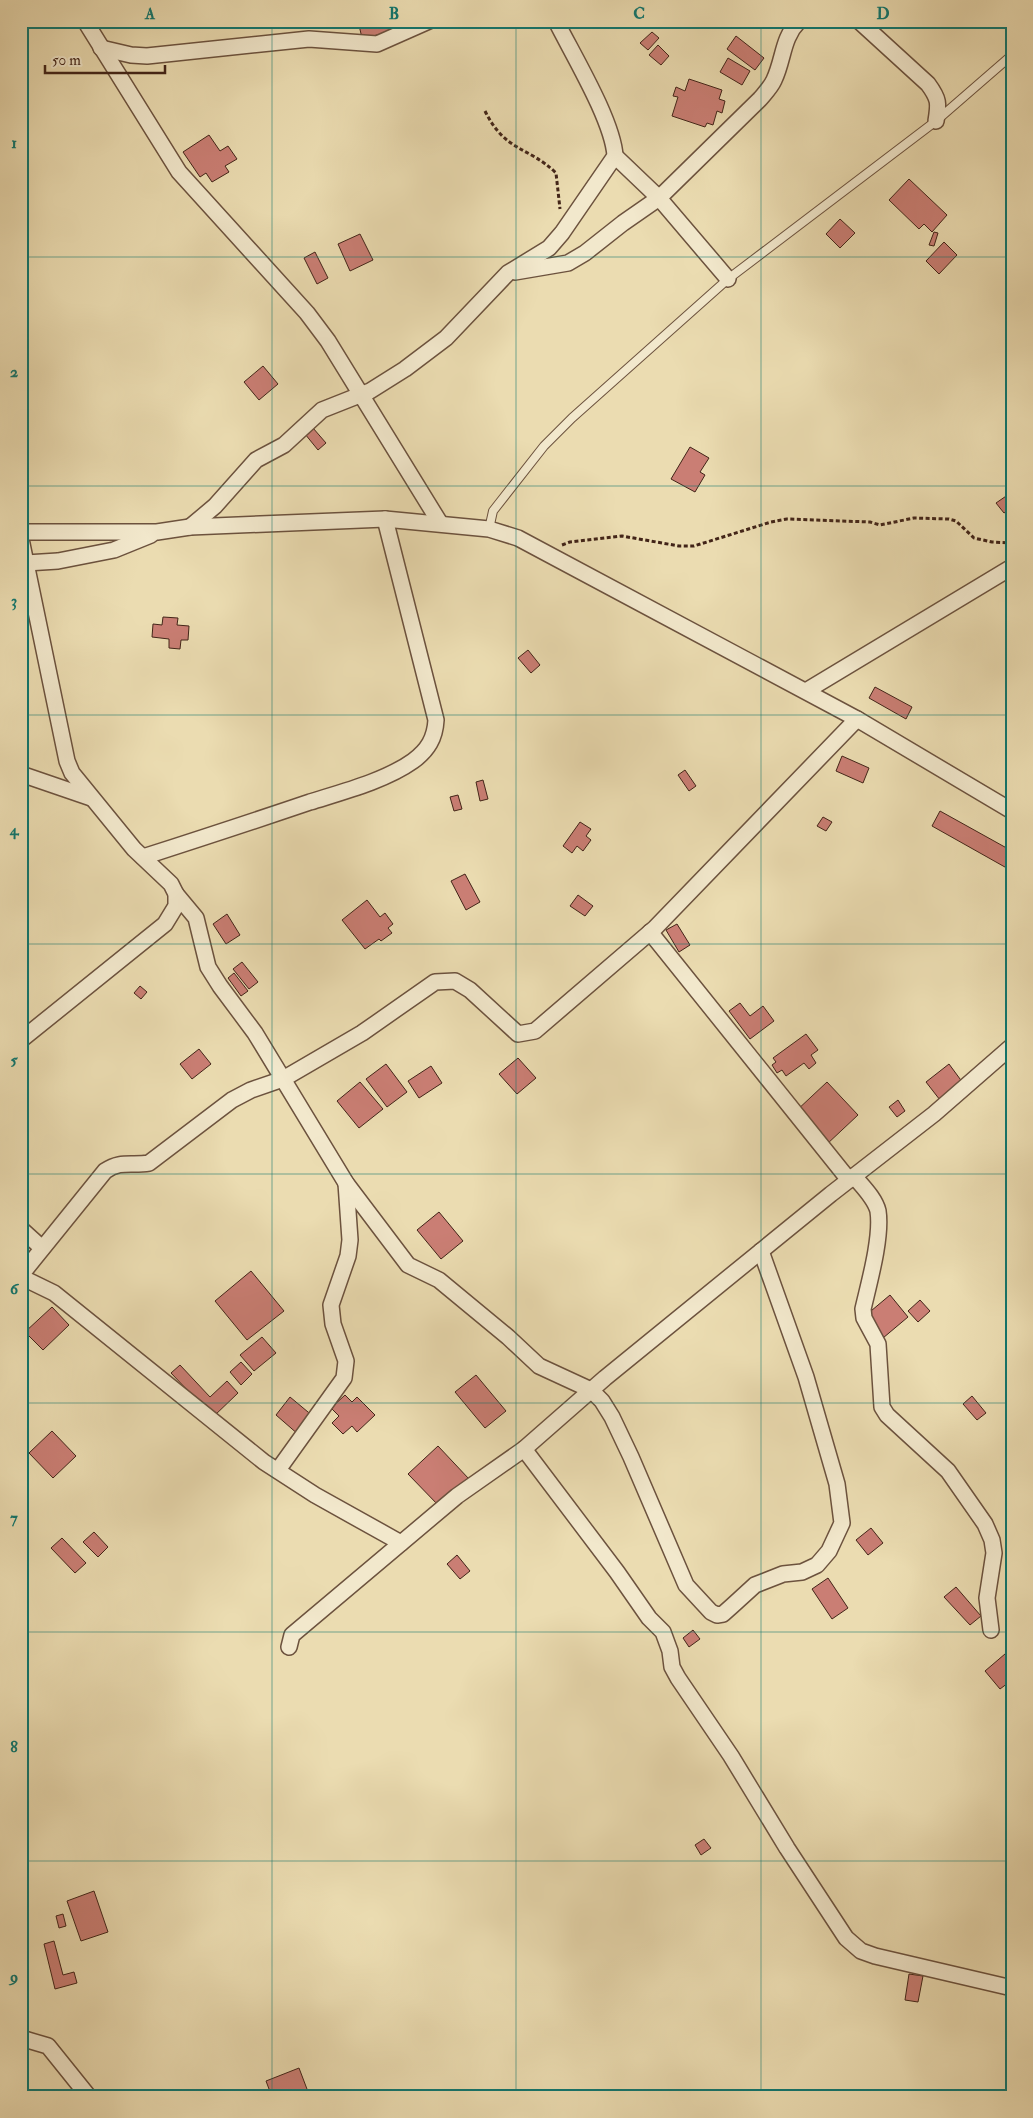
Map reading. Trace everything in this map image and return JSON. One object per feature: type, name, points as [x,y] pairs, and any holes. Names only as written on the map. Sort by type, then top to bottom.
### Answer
[{"type":"street","points":[[85,21],[179,172],[307,313],[328,341],[360,396],[440,523]]},
{"type":"street","points":[[102,48],[131,55],[147,56],[308,39],[377,44],[429,21]]},
{"type":"street","points":[[190,527],[220,501],[256,460],[288,442],[322,410],[360,396],[405,369],[446,338],[508,273],[549,248],[568,226],[615,156],[614,143],[597,103],[556,21]]},
{"type":"street","points":[[508,273],[568,264],[659,198],[760,100],[774,81],[784,44],[799,21]]},
{"type":"street","points":[[859,21],[928,84],[939,103],[936,121]]},
{"type":"street","points":[[615,156],[659,198],[728,279]]},
{"type":"street","points":[[143,857],[350,789],[398,770],[414,760],[428,747],[435,734],[436,720],[385,519]]},
{"type":"street","points":[[21,532],[157,532],[190,527],[385,519],[489,529],[518,538],[806,691],[1012,811]]},
{"type":"street","points":[[26,563],[58,560],[114,550],[157,532]]},
{"type":"street","points":[[21,539],[67,760],[72,773],[91,798],[143,857],[170,884],[196,918],[208,967],[255,1033],[346,1183],[408,1265],[439,1280],[508,1337],[539,1366],[591,1390],[602,1401],[612,1417],[686,1584],[711,1612],[717,1615],[723,1614],[755,1585],[770,1578],[802,1572],[817,1565],[829,1551],[842,1523],[837,1484],[806,1377],[762,1251]]},
{"type":"street","points":[[806,691],[1012,567]]},
{"type":"street","points":[[401,1543],[315,1495],[264,1462],[54,1293],[21,1276],[109,1168],[121,1163],[137,1165],[149,1162],[232,1100],[250,1090],[283,1079],[362,1033],[435,982],[455,981],[470,990],[518,1034],[535,1031],[650,932],[857,719]]},
{"type":"street","points":[[21,774],[91,798]]},
{"type":"street","points":[[21,1040],[165,924],[176,906],[176,894]]},
{"type":"street","points":[[650,932],[852,1178],[871,1196],[878,1210],[877,1238],[863,1309],[864,1318],[878,1344],[882,1407],[887,1415],[948,1471],[985,1524],[992,1540],[994,1553],[987,1598],[991,1630]]},
{"type":"street","points":[[289,1647],[292,1635],[457,1496],[524,1449],[591,1390],[852,1178],[934,1114],[1012,1046]]},
{"type":"street","points":[[278,1470],[344,1378],[346,1361],[333,1324],[330,1305],[348,1256],[350,1240],[346,1183]]},
{"type":"street","points":[[21,1229],[42,1248]]},
{"type":"street","points":[[524,1449],[617,1572],[649,1618],[663,1632],[670,1651],[672,1667],[678,1678],[731,1756],[787,1848],[846,1938],[861,1951],[875,1956],[1012,1988]]},
{"type":"street","points":[[21,2038],[48,2046],[89,2097]]},
{"type":"lane","points":[[489,529],[493,511],[544,446],[572,418],[728,279],[936,121],[1012,55]]},
{"type":"path","points":[[485,111],[499,134],[508,143],[556,173],[559,206],[568,226]]},
{"type":"path","points":[[543,552],[570,542],[622,536],[679,546],[694,546],[772,522],[803,519],[870,522],[880,525],[914,518],[948,519],[956,521],[974,538],[992,542],[1012,543]]},
{"type":"building","points":[[358,21],[390,21],[393,32],[362,38]]},
{"type":"building","points":[[652,32],[659,38],[648,50],[640,43]]},
{"type":"building","points":[[736,36],[764,58],[755,70],[727,49]]},
{"type":"building","points":[[658,45],[669,56],[661,65],[649,55]]},
{"type":"building","points":[[728,58],[750,71],[742,85],[720,72]]},
{"type":"building","points":[[689,79],[722,90],[719,99],[725,101],[722,113],[717,111],[713,125],[707,123],[705,127],[672,116],[678,97],[673,96],[676,87],[685,91]]},
{"type":"building","points":[[209,135],[220,151],[228,146],[237,159],[225,166],[229,172],[212,182],[206,173],[200,177],[183,152]]},
{"type":"building","points":[[909,179],[947,215],[932,232],[924,224],[919,229],[889,200]]},
{"type":"building","points":[[840,219],[855,233],[840,248],[826,234]]},
{"type":"building","points":[[934,232],[938,233],[934,246],[929,245]]},
{"type":"building","points":[[360,234],[373,260],[350,271],[338,244]]},
{"type":"building","points":[[944,242],[957,255],[939,274],[926,261]]},
{"type":"building","points":[[315,252],[328,278],[317,284],[304,258]]},
{"type":"building","points":[[263,366],[278,384],[259,400],[244,382]]},
{"type":"building","points":[[313,428],[326,443],[318,450],[305,434]]},
{"type":"building","points":[[690,447],[709,458],[700,472],[705,475],[695,492],[671,479]]},
{"type":"building","points":[[1012,492],[1012,511],[1010,509],[1004,513],[996,503]]},
{"type":"building","points":[[163,617],[178,618],[177,625],[189,626],[188,640],[181,640],[180,649],[169,648],[169,639],[152,637],[153,624],[162,625]]},
{"type":"building","points":[[528,650],[540,665],[531,673],[518,658]]},
{"type":"building","points":[[875,687],[912,707],[906,719],[869,698]]},
{"type":"building","points":[[842,756],[869,768],[863,783],[836,771]]},
{"type":"building","points":[[685,770],[696,786],[689,791],[678,775]]},
{"type":"building","points":[[483,780],[488,799],[480,801],[476,782]]},
{"type":"building","points":[[458,795],[462,809],[454,811],[450,797]]},
{"type":"building","points":[[940,811],[1012,851],[1012,871],[932,826]]},
{"type":"building","points":[[823,817],[832,822],[826,831],[817,826]]},
{"type":"building","points":[[580,822],[591,829],[586,836],[591,840],[583,851],[577,846],[572,853],[563,846]]},
{"type":"building","points":[[465,874],[480,902],[466,910],[451,881]]},
{"type":"building","points":[[578,895],[593,906],[585,916],[570,906]]},
{"type":"building","points":[[367,900],[380,917],[385,913],[393,924],[388,928],[392,933],[365,949],[342,920]]},
{"type":"building","points":[[227,914],[240,935],[226,944],[213,924]]},
{"type":"building","points":[[677,924],[690,945],[679,952],[666,930]]},
{"type":"building","points":[[242,962],[258,982],[249,989],[233,969]]},
{"type":"building","points":[[234,973],[248,991],[241,996],[228,978]]},
{"type":"building","points":[[140,986],[147,992],[141,999],[134,993]]},
{"type":"building","points":[[740,1003],[750,1016],[763,1006],[774,1021],[750,1039],[729,1011]]},
{"type":"building","points":[[806,1034],[818,1050],[811,1055],[816,1063],[809,1069],[804,1063],[786,1076],[782,1070],[777,1073],[772,1065],[776,1062],[773,1058]]},
{"type":"building","points":[[199,1049],[211,1064],[192,1079],[180,1064]]},
{"type":"building","points":[[518,1058],[536,1078],[517,1094],[499,1074]]},
{"type":"building","points":[[386,1064],[407,1092],[387,1107],[366,1079]]},
{"type":"building","points":[[949,1064],[963,1083],[940,1100],[926,1082]]},
{"type":"building","points":[[431,1066],[442,1083],[419,1098],[408,1081]]},
{"type":"building","points":[[360,1082],[383,1109],[359,1128],[337,1101]]},
{"type":"building","points":[[827,1082],[858,1115],[826,1145],[795,1112]]},
{"type":"building","points":[[898,1100],[905,1111],[897,1117],[889,1107]]},
{"type":"building","points":[[439,1212],[463,1241],[441,1259],[417,1230]]},
{"type":"building","points":[[251,1271],[284,1311],[247,1340],[215,1301]]},
{"type":"building","points":[[890,1295],[908,1317],[883,1338],[865,1316]]},
{"type":"building","points":[[920,1300],[930,1311],[918,1322],[908,1311]]},
{"type":"building","points":[[52,1307],[69,1325],[43,1350],[25,1332]]},
{"type":"building","points":[[262,1337],[276,1353],[254,1371],[240,1355]]},
{"type":"building","points":[[241,1362],[252,1374],[241,1385],[230,1372]]},
{"type":"building","points":[[180,1365],[210,1397],[227,1381],[238,1393],[213,1417],[171,1373]]},
{"type":"building","points":[[476,1375],[506,1411],[485,1428],[455,1392]]},
{"type":"building","points":[[345,1395],[352,1402],[357,1397],[375,1415],[357,1432],[352,1426],[343,1434],[332,1423],[339,1416],[331,1408]]},
{"type":"building","points":[[972,1396],[986,1413],[977,1420],[963,1404]]},
{"type":"building","points":[[290,1397],[314,1417],[299,1435],[276,1415]]},
{"type":"building","points":[[52,1431],[76,1456],[53,1478],[29,1453]]},
{"type":"building","points":[[438,1446],[469,1479],[440,1507],[408,1474]]},
{"type":"building","points":[[871,1528],[883,1543],[868,1555],[856,1540]]},
{"type":"building","points":[[94,1532],[108,1547],[98,1557],[83,1542]]},
{"type":"building","points":[[62,1538],[86,1563],[75,1573],[51,1548]]},
{"type":"building","points":[[457,1555],[470,1571],[460,1579],[447,1564]]},
{"type":"building","points":[[828,1578],[848,1608],[832,1619],[812,1589]]},
{"type":"building","points":[[956,1587],[981,1616],[970,1625],[944,1597]]},
{"type":"building","points":[[693,1630],[700,1639],[689,1647],[683,1638]]},
{"type":"building","points":[[1012,1648],[1012,1680],[1000,1689],[985,1671]]},
{"type":"building","points":[[704,1839],[711,1848],[701,1855],[695,1845]]},
{"type":"building","points":[[94,1891],[108,1932],[81,1941],[67,1901]]},
{"type":"building","points":[[63,1914],[66,1926],[59,1928],[56,1916]]},
{"type":"building","points":[[54,1941],[63,1975],[74,1972],[77,1983],[55,1989],[44,1944]]},
{"type":"building","points":[[909,1974],[923,1976],[918,2002],[905,2000]]},
{"type":"building","points":[[299,2068],[310,2097],[272,2097],[266,2081]]}]
